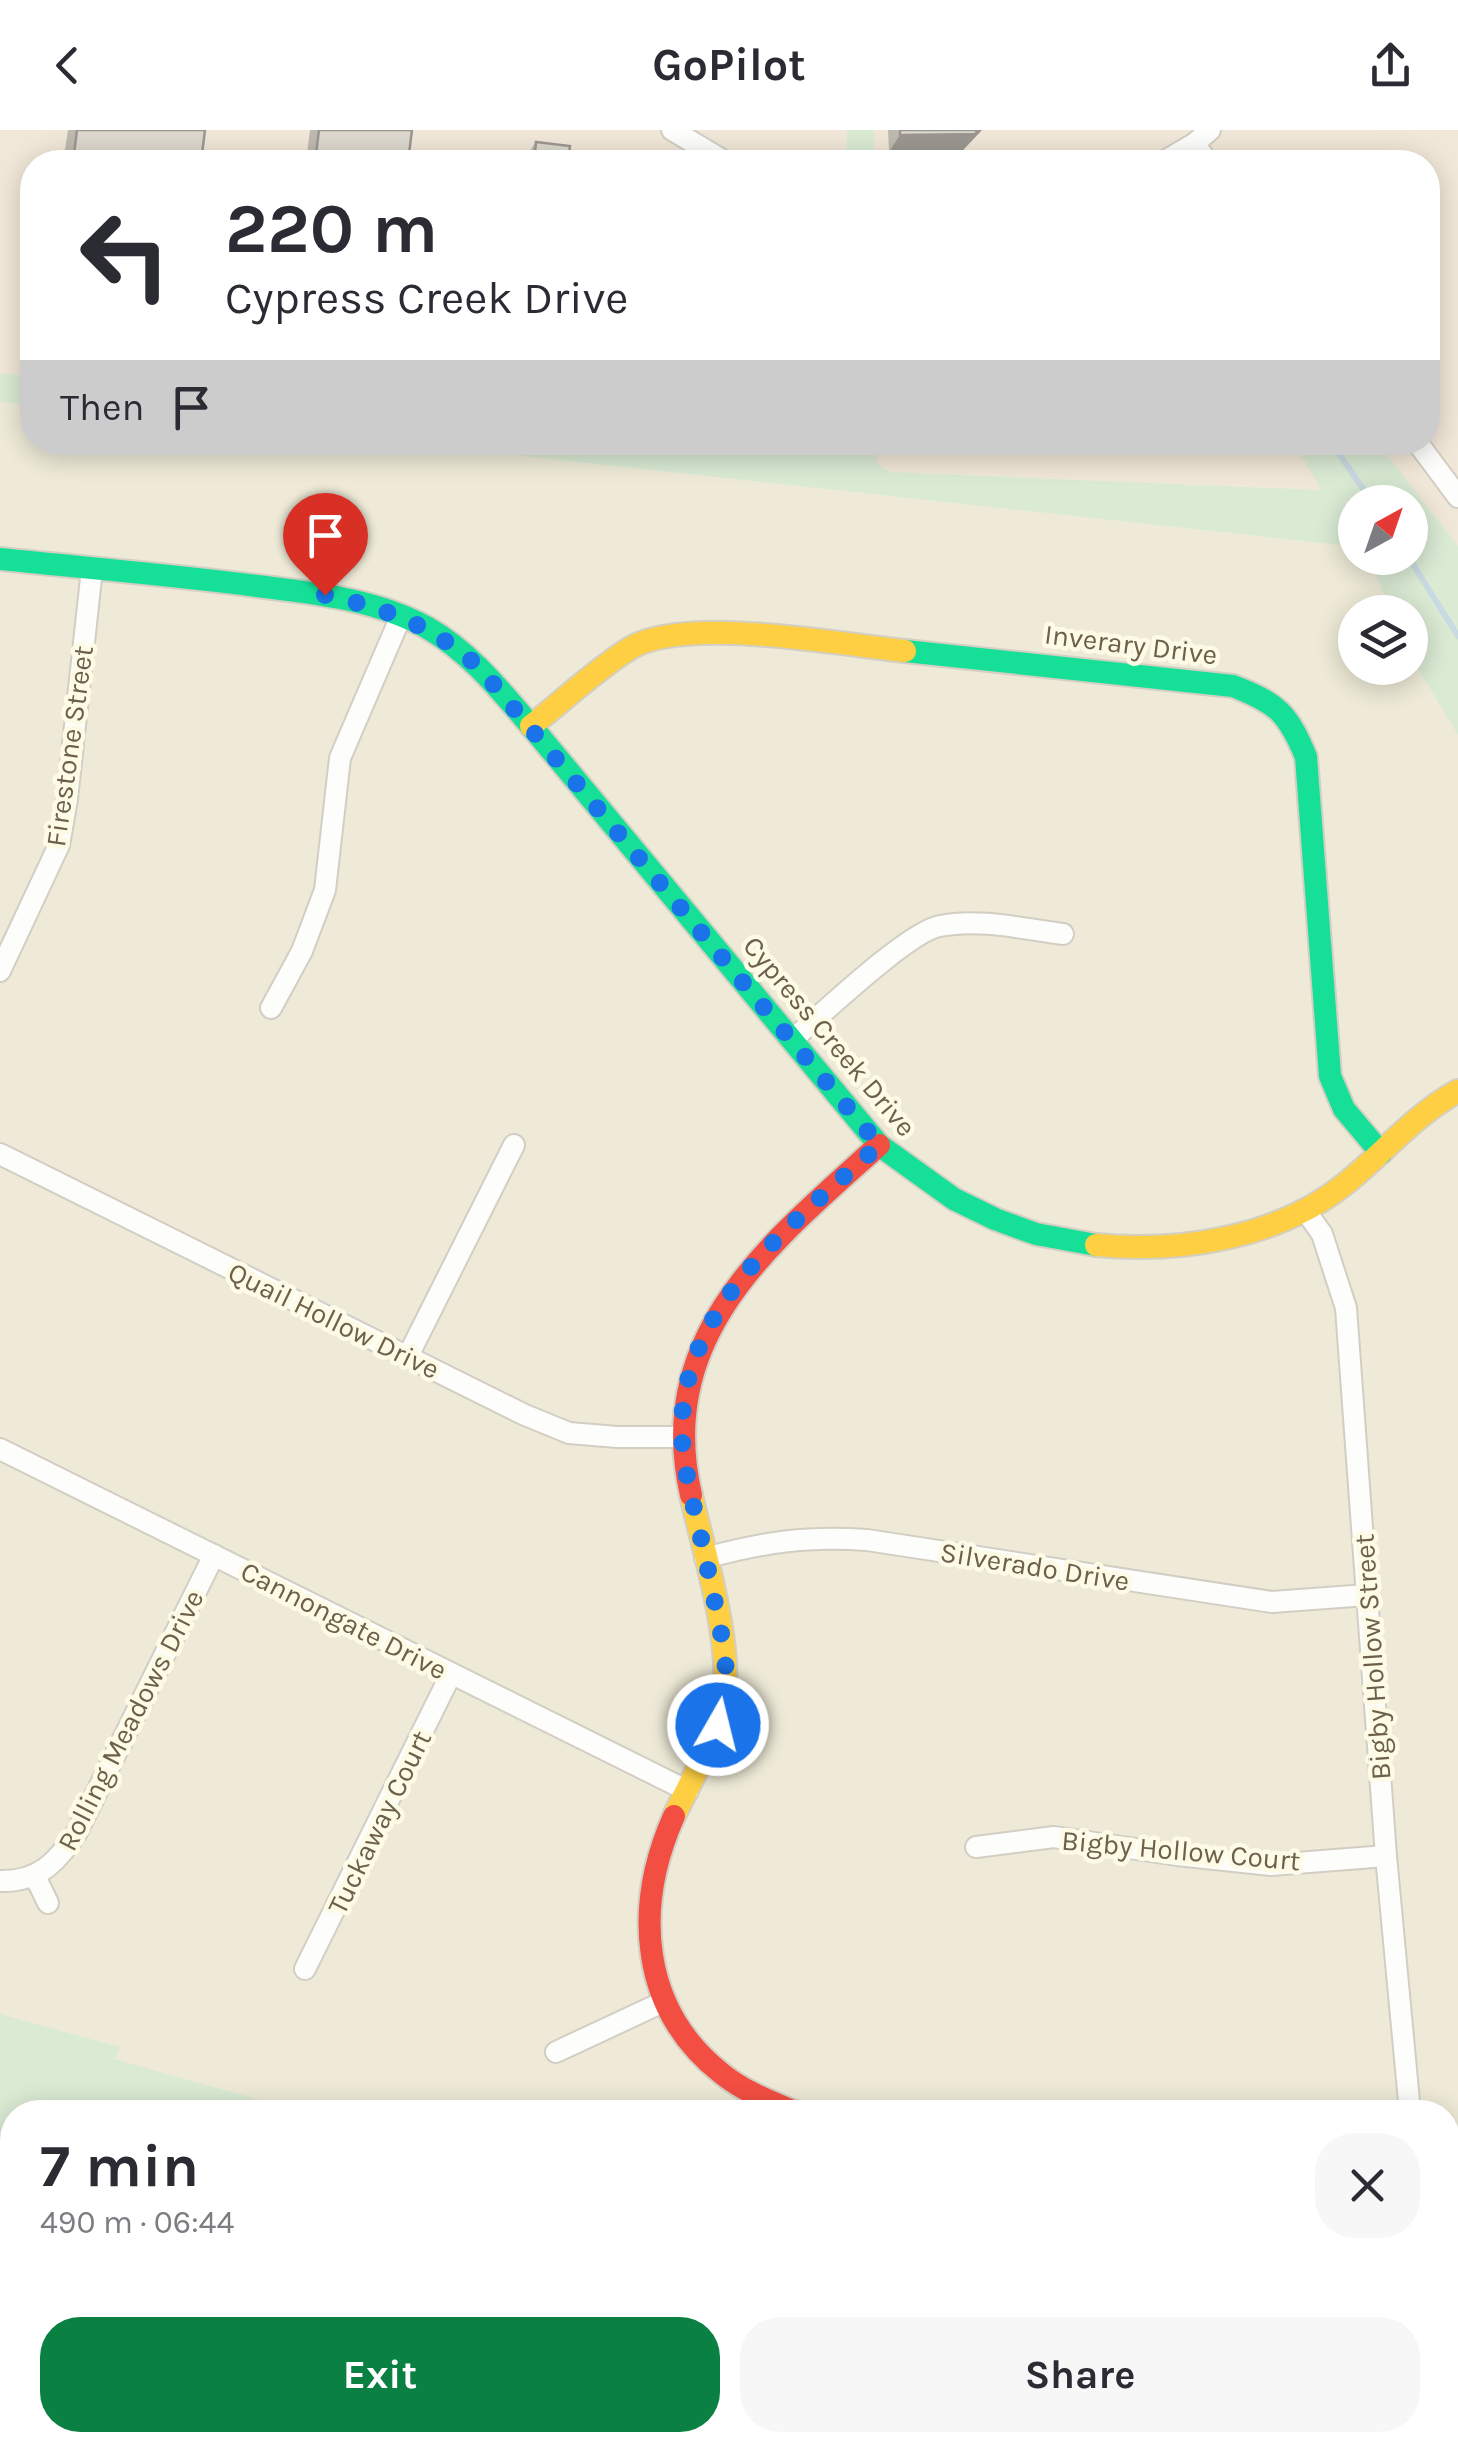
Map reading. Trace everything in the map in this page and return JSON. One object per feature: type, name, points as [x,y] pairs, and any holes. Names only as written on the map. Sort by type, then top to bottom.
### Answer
[{"type":"street","points":[[672,130],[706,150]]},
{"type":"street","points":[[1427,455],[1458,497]]},
{"type":"street","name":"Cypress Creek Drive","points":[[0,559],[325,595],[400,616],[451,643],[480,668],[531,726],[879,1145],[910,1172],[990,1216],[1062,1242],[1155,1250],[1256,1231],[1305,1210],[1352,1179],[1416,1117],[1458,1091]]},
{"type":"street","name":"Firestone Street","points":[[0,972],[59,845],[92,569]]},
{"type":"street","points":[[271,1008],[302,951],[325,890],[340,758],[400,616]]},
{"type":"street","name":"Inverary Drive","points":[[531,726],[630,648],[685,631],[796,638],[1132,673],[1233,686],[1266,699],[1292,724],[1306,757],[1330,1076],[1335,1097],[1347,1119],[1382,1153]]},
{"type":"street","points":[[793,1039],[900,948],[936,926],[978,924],[1063,934]]},
{"type":"street","points":[[408,1356],[514,1145]]},
{"type":"street","points":[[767,2100],[716,2069],[682,2037],[663,2002],[650,1956],[646,1918],[658,1854],[718,1725],[726,1671],[686,1469],[682,1436],[684,1398],[695,1356],[729,1294],[754,1260],[879,1145]]},
{"type":"street","name":"Quail Hollow Drive","points":[[0,1154],[525,1415],[570,1433],[617,1438],[682,1436]]},
{"type":"street","name":"Bigby Hollow Street","points":[[1305,1210],[1322,1234],[1346,1308],[1386,1856],[1409,2100]]},
{"type":"street","name":"Cannongate Drive","points":[[0,1448],[688,1790]]},
{"type":"street","name":"Silverado Drive","points":[[705,1558],[750,1546],[812,1537],[867,1540],[1272,1602],[1367,1595]]},
{"type":"street","name":"Rolling Meadows Drive","points":[[35,1876],[59,1859],[76,1834],[214,1555]]},
{"type":"street","name":"Tuckaway Court","points":[[306,1969],[451,1674]]},
{"type":"street","name":"Bigby Hollow Court","points":[[976,1848],[1054,1837],[1271,1865],[1386,1856]]},
{"type":"street","points":[[0,1881],[35,1876],[48,1902]]},
{"type":"street","points":[[556,2052],[663,2002]]},
{"type":"shaded area","points":[[0,130],[847,130],[846,150],[20,150],[20,375],[0,373]]},
{"type":"shaded area","points":[[874,130],[1458,130],[1458,546],[1428,507],[1428,485],[1411,485],[1387,455],[1440,455],[1440,150],[874,150]]},
{"type":"shaded area","points":[[0,402],[20,404],[20,455],[513,455],[1338,545],[1338,575],[1376,575],[1384,595],[1338,595],[1338,685],[1428,685],[1458,735],[1458,2100],[258,2100],[113,2061],[119,2047],[0,2014]]},
{"type":"shaded area","points":[[876,455],[1301,455],[1322,490],[890,472],[879,466]]},
{"type":"green space","points":[[847,130],[874,130],[874,150],[846,150]]},
{"type":"green space","points":[[0,373],[20,375],[20,404],[0,402]]},
{"type":"green space","points":[[513,455],[876,455],[879,466],[890,472],[1321,490],[1301,455],[1387,455],[1411,485],[1338,485],[1338,545]]},
{"type":"green space","points":[[1428,507],[1458,546],[1458,735],[1428,685],[1428,595],[1384,595],[1376,575],[1428,575]]},
{"type":"green space","points":[[0,2014],[120,2047],[114,2059],[259,2100],[0,2100]]},
{"type":"building","points":[[77,130],[205,130],[202,150],[74,150]]},
{"type":"building","points":[[319,130],[412,130],[410,150],[316,150]]},
{"type":"building","points":[[900,130],[978,130],[975,134],[900,135]]},
{"type":"building","points":[[536,142],[570,146],[569,150],[535,150]]},
{"type":"waterway","points":[[1340,455],[1360,485]]},
{"type":"waterway","points":[[1420,575],[1458,636]]},
{"type":"traffic: fast","points":[[0,559],[322,595],[386,610],[442,637],[483,672],[519,712],[879,1145],[954,1199],[995,1219],[1036,1234],[1096,1245]]},
{"type":"traffic: fast","points":[[905,651],[1233,686],[1279,711],[1306,757],[1330,1076],[1344,1109],[1381,1153]]},
{"type":"traffic: slow","points":[[531,726],[616,658],[654,639],[722,633],[905,651]]},
{"type":"traffic: slow","points":[[1096,1245],[1194,1243],[1227,1238],[1290,1217],[1345,1184],[1413,1123],[1458,1091]]},
{"type":"traffic: slow","points":[[674,1816],[704,1756],[724,1694],[724,1649],[691,1495]]},
{"type":"traffic: jam","points":[[691,1495],[684,1437],[690,1386],[706,1339],[731,1296],[763,1256],[879,1145]]},
{"type":"traffic: jam","points":[[674,1816],[661,1850],[650,1920],[652,1954],[660,1987],[673,2018],[694,2047],[721,2073],[769,2100]]},
{"type":"route","points":[[325,595],[363,603],[426,626],[480,668],[879,1145],[754,1260],[729,1294],[695,1356],[684,1398],[682,1436],[724,1648],[726,1671],[718,1725]]}]
